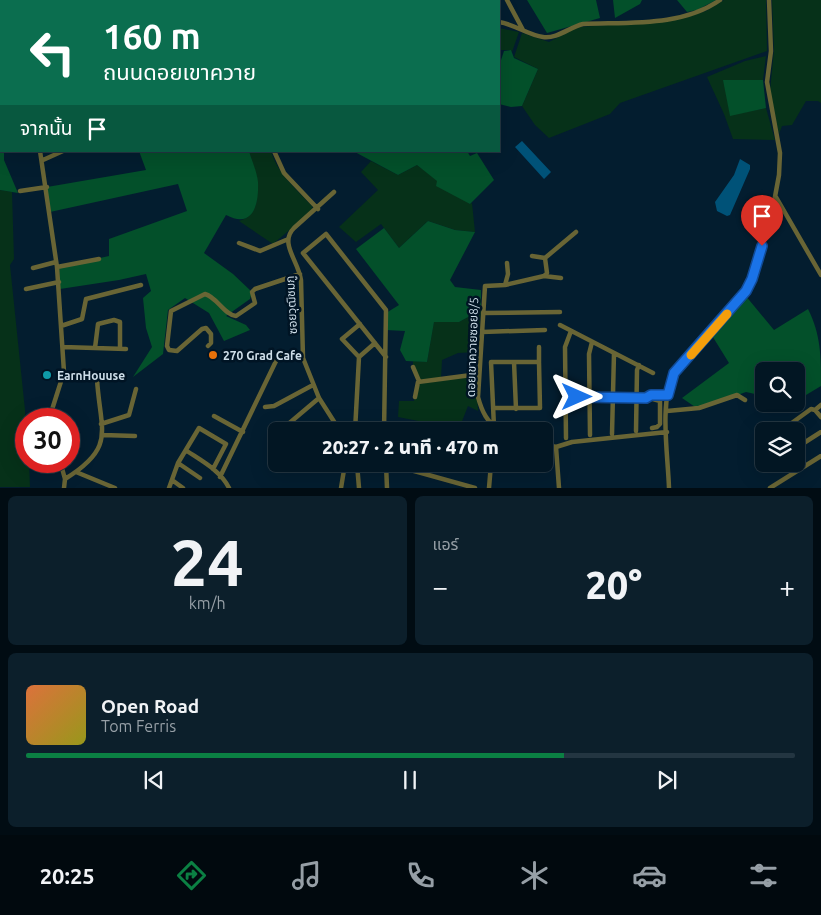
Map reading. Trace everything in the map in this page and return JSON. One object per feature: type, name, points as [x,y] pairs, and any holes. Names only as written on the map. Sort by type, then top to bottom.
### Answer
[{"type":"street","points":[[507,0],[523,30]]},
{"type":"street","points":[[500,22],[544,37],[555,36],[571,26],[583,24],[659,21],[695,14],[720,0]]},
{"type":"street","points":[[669,488],[667,411],[668,395],[674,373],[749,285],[776,197],[780,153],[767,89],[770,51],[769,0]]},
{"type":"street","points":[[40,152],[57,264],[63,347],[62,382],[53,408]]},
{"type":"street","points":[[43,160],[61,152]]},
{"type":"street","points":[[274,152],[284,174],[318,209]]},
{"type":"street","points":[[20,191],[46,187]]},
{"type":"street","points":[[239,243],[260,251],[286,240],[288,234],[294,228],[318,209],[334,192]]},
{"type":"street","points":[[776,197],[821,275]]},
{"type":"street","points":[[532,256],[545,258],[576,232]]},
{"type":"street","points":[[384,422],[386,357],[386,310],[326,234],[303,253],[386,357]]},
{"type":"street","name":"ซอยวุฒิชมภู","points":[[286,240],[300,274],[303,358],[319,398],[334,422]]},
{"type":"street","points":[[544,276],[547,273],[545,258]]},
{"type":"street","points":[[33,268],[99,260]]},
{"type":"street","points":[[507,263],[506,285],[544,276],[561,278]]},
{"type":"street","points":[[208,346],[211,343],[211,334],[206,328],[202,329],[177,351],[169,350],[167,346],[171,311],[205,294],[210,296],[230,315],[236,316],[255,303],[252,292],[255,289],[300,274]]},
{"type":"street","points":[[26,288],[59,282]]},
{"type":"street","points":[[61,326],[82,319],[86,299],[141,285]]},
{"type":"street","name":"ดอยเขาควายซอย8/5","points":[[490,422],[482,412],[478,397],[484,286],[506,285]]},
{"type":"street","points":[[483,313],[560,312]]},
{"type":"street","points":[[95,348],[98,324],[114,320],[120,322],[120,349]]},
{"type":"street","points":[[359,357],[342,339],[360,324]]},
{"type":"street","points":[[560,325],[653,373]]},
{"type":"street","points":[[482,332],[545,330]]},
{"type":"street","points":[[566,438],[565,347],[571,331]]},
{"type":"street","points":[[590,435],[589,354],[592,342]]},
{"type":"street","points":[[355,422],[359,357],[375,343]]},
{"type":"street","points":[[63,347],[126,349]]},
{"type":"street","points":[[493,408],[540,408],[539,347]]},
{"type":"street","points":[[612,434],[614,353]]},
{"type":"street","points":[[220,476],[277,359],[284,356],[303,358]]},
{"type":"street","points":[[494,422],[491,362],[539,362]]},
{"type":"street","points":[[514,362],[516,408]]},
{"type":"street","points":[[636,431],[636,397],[639,366]]},
{"type":"street","points":[[412,367],[419,381],[415,397]]},
{"type":"street","points":[[419,381],[479,374]]},
{"type":"street","points":[[80,468],[97,452],[103,435],[97,379]]},
{"type":"street","points":[[265,407],[274,406],[314,385]]},
{"type":"street","points":[[102,424],[129,415],[136,389]]},
{"type":"street","points":[[646,398],[651,395],[668,395]]},
{"type":"street","points":[[667,411],[698,409],[737,395],[745,400]]},
{"type":"street","points":[[565,397],[636,397],[660,401],[660,424],[652,428]]},
{"type":"street","points":[[291,422],[319,398]]},
{"type":"street","points":[[793,422],[811,409],[815,410],[821,405]]},
{"type":"street","points":[[815,410],[821,417]]},
{"type":"street","points":[[214,416],[243,432]]},
{"type":"street","points":[[169,488],[178,463],[187,451],[199,428],[226,444],[213,469]]},
{"type":"street","points":[[553,446],[572,442],[667,432]]},
{"type":"street","points":[[805,442],[821,432]]},
{"type":"street","points":[[103,435],[135,436]]},
{"type":"street","points":[[556,447],[560,488]]},
{"type":"street","points":[[187,451],[213,469],[228,488]]},
{"type":"street","points":[[770,488],[821,456]]},
{"type":"street","points":[[178,463],[200,478]]},
{"type":"street","points":[[341,488],[344,472]]},
{"type":"street","points":[[358,472],[359,488]]},
{"type":"street","points":[[387,488],[388,472]]},
{"type":"street","points":[[417,472],[475,488]]},
{"type":"street","points":[[489,488],[490,472]]},
{"type":"street","points":[[63,473],[64,488]]},
{"type":"street","points":[[65,479],[74,473]]},
{"type":"street","points":[[78,473],[115,488]]},
{"type":"street","points":[[172,480],[183,488]]},
{"type":"green space","points":[[527,0],[596,0],[600,18],[547,33]]},
{"type":"green space","points":[[613,0],[642,0],[640,4],[615,18]]},
{"type":"green space","points":[[677,0],[716,0],[697,10],[687,12]]},
{"type":"green space","points":[[724,0],[766,0],[767,51],[620,103],[610,114],[549,138],[535,125],[522,106],[538,69],[514,57],[522,33],[549,42],[578,27],[655,22],[687,17],[706,11]]},
{"type":"green space","points":[[772,0],[821,0],[821,103],[818,101],[806,101],[792,125],[782,126],[779,134],[770,91],[774,50]]},
{"type":"green space","points":[[500,28],[519,32],[512,52],[511,50],[500,50]]},
{"type":"green space","points":[[511,50],[514,58],[538,69],[522,106],[511,107],[500,104],[500,63],[504,51]]},
{"type":"green space","points":[[766,56],[763,80],[724,80],[730,115],[766,108],[775,140],[733,139],[707,77],[745,61]]},
{"type":"green space","points":[[723,80],[763,80],[766,108],[730,116]]},
{"type":"green space","points":[[0,152],[4,152],[4,160],[18,193],[0,190]]},
{"type":"green space","points":[[139,152],[249,152],[258,182],[255,206],[248,217],[243,219],[235,219],[226,215],[204,253],[233,274],[252,292],[250,299],[226,316],[246,325],[250,330],[224,341],[209,313],[185,298],[168,310],[163,354],[133,377],[152,347],[146,328],[143,298],[151,291],[146,274],[60,289],[59,267],[109,256],[109,239],[187,211],[178,184],[50,212],[47,187],[146,170]]},
{"type":"green space","points":[[249,152],[271,152],[283,174],[312,206],[313,210],[273,244],[239,221],[248,217],[254,210],[257,191]]},
{"type":"green space","points":[[355,152],[468,152],[470,156],[477,153],[494,180],[470,204],[436,186],[437,181],[417,165],[398,175]]},
{"type":"green space","points":[[371,161],[398,175],[417,165],[470,204],[472,203],[475,232],[455,230],[428,221],[399,248],[381,224],[356,242],[339,227],[378,190],[361,172]]},
{"type":"green space","points":[[0,190],[12,192],[14,259],[10,265],[25,408],[15,408],[15,473],[29,473],[30,487],[0,487]]},
{"type":"green space","points":[[428,221],[455,230],[475,232],[450,280],[455,287],[481,290],[481,310],[459,322],[434,322],[427,362],[406,361],[400,350],[405,331],[386,330],[386,313],[399,305],[356,249],[384,228],[399,248]]},
{"type":"green space","points":[[745,295],[774,330],[808,309],[818,337],[821,386],[805,396],[805,362],[755,362],[755,394],[746,392],[698,409],[682,398],[729,363],[711,334]]},
{"type":"green space","points":[[481,310],[477,352],[458,353],[442,360],[441,378],[419,381],[413,367],[413,361],[427,362],[434,321],[459,322]]},
{"type":"green space","points":[[476,376],[478,411],[468,406],[462,422],[423,422],[398,417],[399,401],[414,401],[418,384]]},
{"type":"water","points":[[522,141],[551,172],[544,179],[515,147]]},
{"type":"water","points":[[740,159],[750,165],[750,169],[730,215],[727,216],[717,211],[715,202],[734,175]]},
{"type":"slow traffic","points":[[691,355],[727,314]]},
{"type":"place","name":"270 Grad Cafe","points":[[213,355]]},
{"type":"place","name":"EarnHouuse","points":[[47,375]]},
{"type":"route","points":[[577,397],[646,398],[651,395],[668,395],[674,373],[746,291],[752,279],[762,246]]}]
